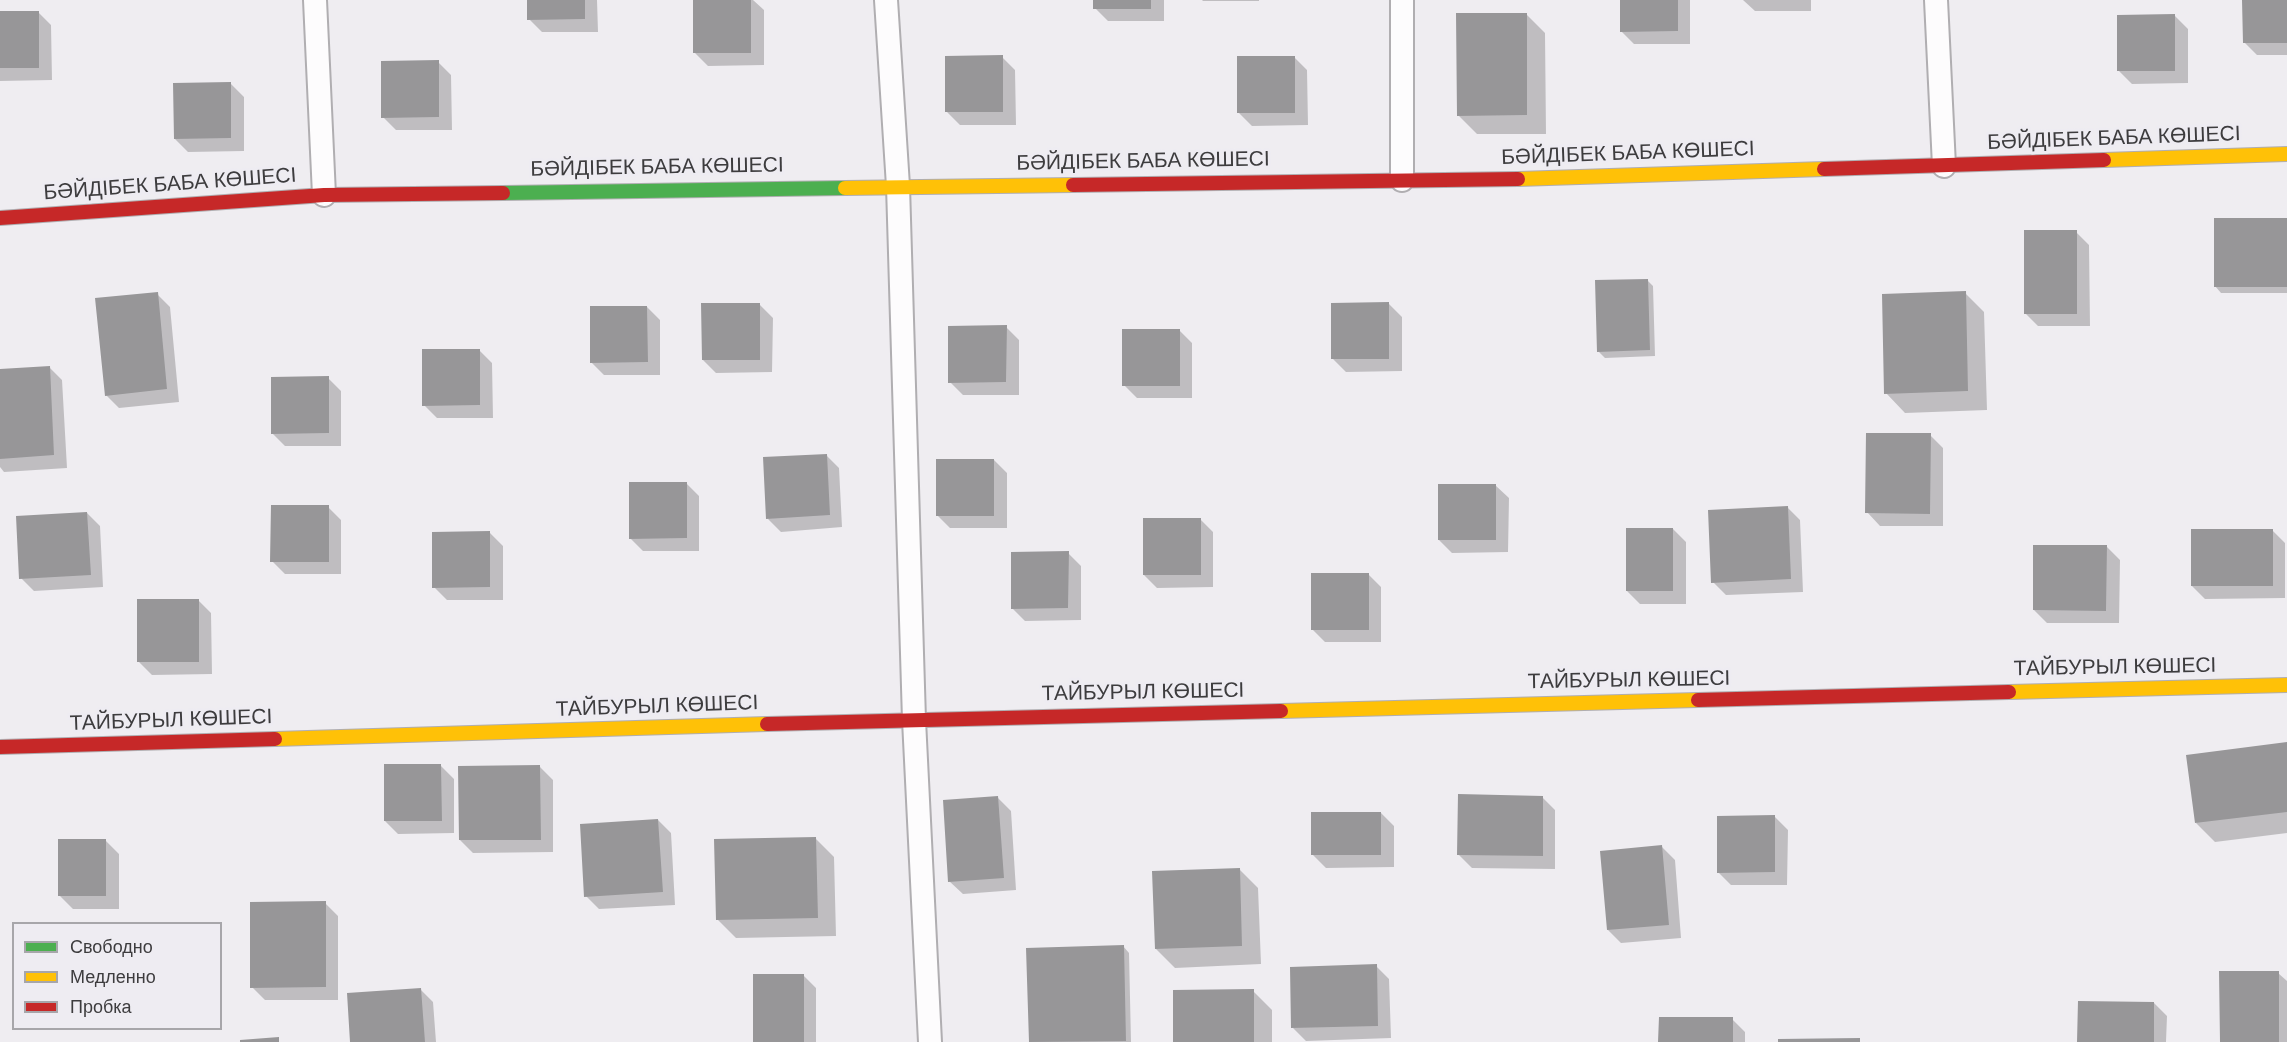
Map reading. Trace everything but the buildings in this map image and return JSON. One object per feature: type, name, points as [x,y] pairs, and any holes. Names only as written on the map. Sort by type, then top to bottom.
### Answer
[{"type":"street","name":"БӘЙДІБЕК БАБА КӨШЕСІ","points":[[0,218],[324,195],[1493,180],[2287,154]]},
{"type":"street","name":"ТАЙБУРЫЛ КӨШЕСІ","points":[[0,747],[914,720],[2287,685]]},
{"type":"lane","points":[[315,0],[324,195]]},
{"type":"lane","points":[[886,0],[898,186],[914,720],[930,1042]]},
{"type":"lane","points":[[1402,0],[1402,180]]},
{"type":"lane","points":[[1936,0],[1944,165]]},
{"type":"traffic: fast","points":[[503,193],[845,188]]},
{"type":"traffic: slow","points":[[2104,160],[2287,154]]},
{"type":"traffic: slow","points":[[1518,179],[1824,169]]},
{"type":"traffic: slow","points":[[845,188],[1073,185]]},
{"type":"traffic: slow","points":[[2009,692],[2287,685]]},
{"type":"traffic: slow","points":[[1281,711],[1698,700]]},
{"type":"traffic: slow","points":[[275,739],[767,724]]},
{"type":"traffic: jam","points":[[1824,169],[2104,160]]},
{"type":"traffic: jam","points":[[1073,185],[1518,179]]},
{"type":"traffic: jam","points":[[0,218],[324,195],[503,193]]},
{"type":"traffic: jam","points":[[1698,700],[2009,692]]},
{"type":"traffic: jam","points":[[767,724],[1281,711]]},
{"type":"traffic: jam","points":[[0,747],[275,739]]}]
